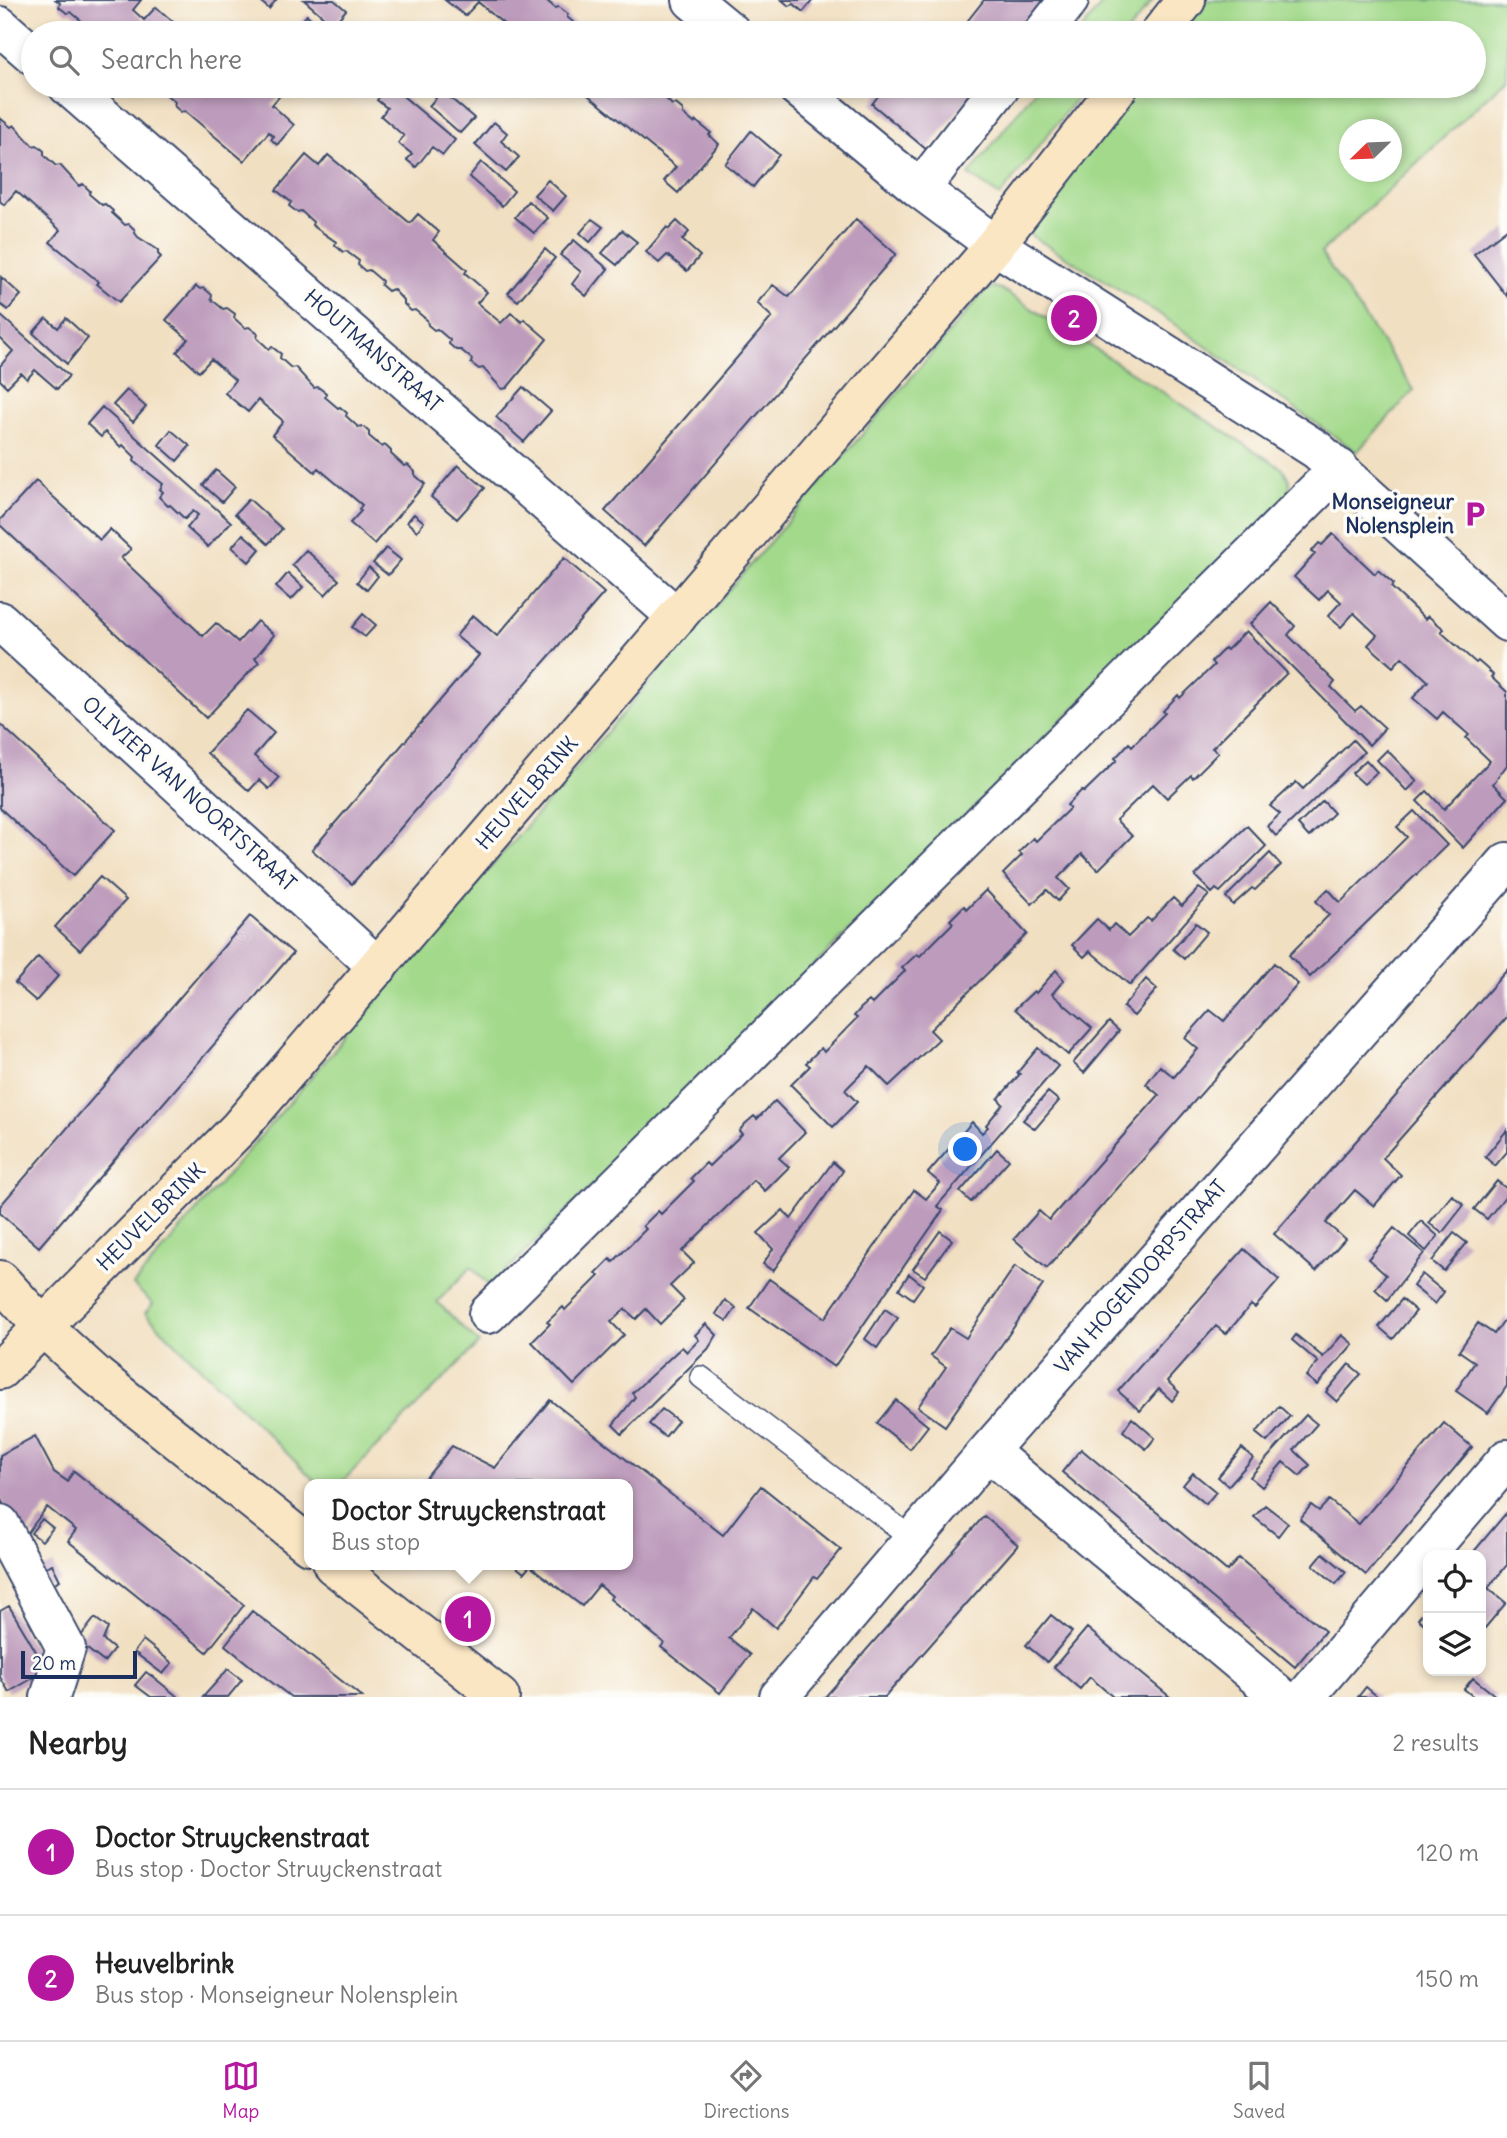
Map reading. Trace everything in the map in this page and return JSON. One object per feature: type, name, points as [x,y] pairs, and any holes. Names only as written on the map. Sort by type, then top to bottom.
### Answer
[{"type":"street","points":[[692,0],[717,21]]},
{"type":"street","points":[[1052,21],[1069,0]]},
{"type":"street","points":[[1169,21],[1186,0]]},
{"type":"street","points":[[0,26],[21,44]]},
{"type":"street","name":"HOUTMANSTRAAT","points":[[82,98],[677,617]]},
{"type":"street","points":[[810,98],[920,189],[995,245],[1295,435],[1339,468],[1507,622]]},
{"type":"street","points":[[920,189],[992,98]]},
{"type":"street","name":"HEUVELBRINK","points":[[0,1370],[239,1128],[995,245],[1110,98]]},
{"type":"street","points":[[488,1314],[1339,468]]},
{"type":"street","name":"OLIVIER VAN NOORTSTRAAT","points":[[0,621],[378,967]]},
{"type":"street","name":"VAN HOGENDORPSTRAAT","points":[[779,1697],[988,1451],[1507,862]]},
{"type":"street","points":[[0,1280],[44,1328],[109,1386],[304,1541]]},
{"type":"street","points":[[988,1451],[1281,1697]]},
{"type":"street","points":[[1305,1697],[1507,1459]]},
{"type":"street","points":[[0,1524],[66,1648],[50,1697]]},
{"type":"street","points":[[339,1570],[500,1697]]},
{"type":"lane","points":[[701,1377],[913,1539]]},
{"type":"green space","points":[[1105,0],[1153,0],[1136,21],[1088,21]]},
{"type":"green space","points":[[1206,0],[1507,0],[1507,78],[1486,98],[1486,21],[1189,21]]},
{"type":"green space","points":[[1029,98],[1077,98],[1000,196],[969,175]]},
{"type":"green space","points":[[1127,98],[1486,98],[1402,177],[1402,119],[1339,119],[1339,182],[1396,182],[1321,253],[1414,390],[1357,452],[1164,317],[1022,230]]},
{"type":"green space","points":[[994,287],[1001,289],[1283,469],[1290,481],[1289,495],[490,1287],[471,1267],[437,1302],[479,1343],[345,1479],[313,1479],[145,1313],[153,1304],[133,1285],[985,291]]},
{"type":"building","points":[[56,0],[141,0],[133,10],[144,20],[156,7],[172,21],[82,21],[59,7],[60,3]]},
{"type":"building","points":[[259,0],[276,0],[269,9]]},
{"type":"building","points":[[304,0],[334,0],[346,10],[336,21],[328,21]]},
{"type":"building","points":[[445,0],[546,0],[568,14],[567,17],[572,21],[500,21],[478,2],[465,16]]},
{"type":"building","points":[[782,0],[813,0],[803,12],[794,4],[789,6]]},
{"type":"building","points":[[984,0],[1044,0],[1027,21],[967,21]]},
{"type":"building","points":[[307,15],[314,21],[302,21]]},
{"type":"building","points":[[170,98],[278,98],[272,105],[294,125],[277,145],[271,139],[274,136],[269,132],[244,161],[185,111],[181,112],[174,106],[175,102]]},
{"type":"building","points":[[405,98],[455,140],[443,155],[432,147],[416,167],[407,160],[412,154],[398,143],[404,136],[381,116],[387,108],[377,100]]},
{"type":"building","points":[[436,98],[450,98],[474,118],[460,133],[429,106]]},
{"type":"building","points":[[592,98],[665,98],[683,110],[683,114],[694,123],[696,121],[711,133],[709,135],[719,144],[678,193],[664,181],[676,167]]},
{"type":"building","points":[[877,98],[968,98],[927,150],[872,104]]},
{"type":"building","points":[[0,118],[11,127],[14,125],[33,146],[37,145],[44,151],[44,155],[56,166],[60,165],[79,186],[83,184],[90,191],[89,194],[102,205],[105,204],[125,225],[129,224],[138,237],[158,250],[161,257],[119,302],[50,242],[60,230],[16,191],[4,205],[0,201]]},
{"type":"building","points":[[494,122],[507,133],[501,141],[519,157],[506,172],[475,145]]},
{"type":"building","points":[[751,131],[779,155],[753,187],[725,164]]},
{"type":"building","points":[[306,155],[319,166],[328,155],[410,223],[418,214],[439,232],[433,240],[487,292],[477,303],[501,323],[511,313],[522,322],[524,319],[547,339],[507,388],[502,389],[483,368],[479,369],[471,363],[472,359],[461,350],[456,350],[449,344],[450,340],[428,325],[427,320],[415,310],[411,311],[393,289],[388,291],[381,285],[382,281],[358,265],[359,261],[346,251],[343,252],[335,245],[336,242],[312,225],[313,222],[301,211],[297,212],[289,206],[291,202],[276,190]]},
{"type":"building","points":[[481,162],[514,191],[502,206],[469,177]]},
{"type":"building","points":[[548,180],[566,196],[553,211],[534,195]]},
{"type":"building","points":[[528,201],[548,218],[534,233],[515,217]]},
{"type":"building","points":[[592,219],[603,227],[590,242],[580,233]]},
{"type":"building","points":[[856,219],[896,254],[644,546],[605,511],[772,317],[757,303],[773,285],[789,297]]},
{"type":"building","points":[[677,221],[689,232],[682,240],[700,256],[687,271],[667,255],[659,263],[646,252],[667,227],[669,229]]},
{"type":"building","points":[[1507,229],[1507,296],[1474,254]]},
{"type":"building","points":[[622,230],[637,242],[617,265],[602,253]]},
{"type":"building","points":[[574,240],[608,269],[586,296],[572,284],[581,272],[560,255]]},
{"type":"building","points":[[545,249],[555,258],[518,301],[508,293]]},
{"type":"building","points":[[1,277],[21,295],[8,310],[0,304]]},
{"type":"building","points":[[196,286],[204,288],[212,295],[211,299],[223,309],[227,308],[235,314],[234,318],[245,328],[249,327],[258,334],[257,338],[269,349],[272,347],[281,354],[280,358],[291,368],[295,367],[314,388],[318,387],[326,393],[325,397],[347,413],[346,416],[358,427],[362,426],[369,432],[369,436],[382,447],[385,445],[404,466],[408,465],[425,484],[374,544],[350,523],[361,511],[359,509],[362,505],[318,468],[315,472],[272,435],[283,422],[281,419],[258,400],[248,412],[225,393],[235,380],[211,359],[199,372],[177,352],[188,339],[166,320]]},
{"type":"building","points":[[0,315],[69,376],[57,389],[35,370],[27,379],[21,373],[7,387],[0,380],[0,366],[13,351],[0,338]]},
{"type":"building","points":[[46,318],[58,328],[66,318],[88,338],[67,364],[33,333]]},
{"type":"building","points":[[523,387],[551,411],[524,442],[496,417]]},
{"type":"building","points":[[127,390],[146,407],[133,422],[113,405]]},
{"type":"building","points":[[102,407],[231,522],[208,547],[187,528],[198,515],[193,511],[185,519],[168,506],[159,497],[163,492],[160,489],[163,484],[134,461],[135,457],[123,445],[121,447],[105,432],[101,437],[87,424]]},
{"type":"building","points":[[171,430],[190,446],[177,461],[159,445]]},
{"type":"building","points":[[458,465],[485,488],[457,519],[431,497]]},
{"type":"building","points":[[216,470],[235,487],[222,502],[203,485]]},
{"type":"building","points":[[36,481],[100,540],[110,529],[131,549],[121,558],[203,636],[216,623],[238,642],[257,621],[274,635],[255,658],[259,662],[206,718],[0,525],[0,520]]},
{"type":"building","points":[[249,499],[282,529],[268,544],[235,514]]},
{"type":"building","points":[[414,514],[424,522],[417,531],[407,522]]},
{"type":"building","points":[[243,534],[260,549],[249,562],[232,547]]},
{"type":"building","points":[[1333,534],[1375,574],[1378,570],[1394,584],[1391,587],[1425,619],[1428,616],[1444,629],[1441,632],[1476,663],[1478,661],[1486,668],[1493,675],[1491,677],[1507,692],[1507,765],[1493,784],[1507,798],[1463,848],[1417,801],[1427,791],[1444,809],[1490,761],[1466,738],[1469,735],[1443,712],[1437,719],[1413,698],[1428,681],[1402,657],[1393,667],[1368,645],[1377,635],[1354,613],[1341,627],[1328,616],[1341,602],[1328,590],[1319,600],[1294,577],[1315,554],[1311,552],[1319,543],[1322,545]]},
{"type":"building","points":[[386,548],[401,560],[388,575],[373,563]]},
{"type":"building","points":[[306,550],[339,580],[325,595],[292,565]]},
{"type":"building","points":[[564,558],[604,593],[352,884],[312,850],[479,655],[456,636],[473,615],[497,636]]},
{"type":"building","points":[[369,567],[378,576],[367,590],[357,582]]},
{"type":"building","points":[[288,573],[303,587],[291,600],[276,587]]},
{"type":"building","points":[[1271,602],[1295,626],[1288,635],[1335,682],[1331,687],[1355,711],[1361,706],[1385,728],[1369,745],[1250,624]]},
{"type":"building","points":[[363,614],[376,625],[365,637],[352,627]]},
{"type":"building","points":[[1246,631],[1287,673],[1212,748],[1218,753],[1193,778],[1191,775],[1167,798],[1153,784],[1116,820],[1132,836],[1098,870],[1082,854],[1058,878],[1069,889],[1058,901],[1047,890],[1032,904],[1003,874],[1022,855],[1019,852],[1033,838],[1036,841],[1070,808],[1067,805],[1117,760],[1115,758],[1129,743],[1132,746],[1165,713],[1163,711],[1178,695],[1180,698],[1214,665],[1211,662]]},
{"type":"building","points":[[247,710],[274,733],[254,756],[279,778],[269,789],[259,780],[249,791],[207,753]]},
{"type":"building","points":[[0,724],[115,830],[73,876],[0,808]]},
{"type":"building","points":[[1353,740],[1364,752],[1276,836],[1267,826],[1280,814],[1270,806],[1296,782],[1303,789]]},
{"type":"building","points":[[1387,750],[1417,781],[1407,791],[1377,760]]},
{"type":"building","points":[[1366,760],[1377,772],[1364,784],[1352,773]]},
{"type":"building","points":[[1323,801],[1334,813],[1309,837],[1298,825]]},
{"type":"building","points":[[1414,811],[1447,845],[1310,977],[1289,955],[1329,915],[1316,901],[1328,889],[1342,901],[1407,837],[1397,827]]},
{"type":"building","points":[[1247,826],[1266,846],[1220,892],[1216,889],[1212,893],[1195,876]]},
{"type":"building","points":[[1270,853],[1281,865],[1255,890],[1252,888],[1233,905],[1226,897]]},
{"type":"building","points":[[100,877],[126,900],[80,950],[55,927]]},
{"type":"building","points":[[1199,888],[1209,895],[1130,985],[1090,951],[1084,957],[1072,945],[1097,919],[1109,930],[1114,924],[1128,937],[1147,918],[1151,921],[1173,898],[1182,906]]},
{"type":"building","points":[[986,890],[1027,934],[930,1030],[939,1039],[889,1086],[869,1066],[845,1090],[857,1102],[833,1127],[791,1085],[810,1066],[806,1063],[821,1048],[824,1052],[857,1018],[854,1016],[861,1008],[869,1001],[872,1004],[905,971],[902,968],[917,954],[920,956],[953,923],[950,920],[964,906],[967,909]]},
{"type":"building","points":[[250,916],[293,953],[39,1247],[0,1213],[0,1206]]},
{"type":"building","points":[[1196,923],[1207,932],[1184,959],[1173,949]]},
{"type":"building","points":[[38,957],[59,975],[36,1001],[15,983]]},
{"type":"building","points":[[1274,963],[1298,984],[1047,1268],[1014,1239],[1039,1211],[1049,1220],[1159,1095],[1146,1084],[1160,1066],[1174,1077],[1198,1049],[1185,1038],[1210,1010],[1224,1021]]},
{"type":"building","points":[[1056,970],[1064,980],[1052,994],[1092,1028],[1068,1055],[1015,1009],[1034,991],[1036,993]]},
{"type":"building","points":[[1507,970],[1507,1017],[1383,1158],[1401,1175],[1374,1206],[1355,1190],[1326,1223],[1345,1239],[1316,1271],[1274,1234]]},
{"type":"building","points":[[1146,979],[1157,989],[1134,1016],[1123,1007]]},
{"type":"building","points":[[1109,1022],[1119,1031],[1084,1073],[1073,1063]]},
{"type":"building","points":[[1038,1048],[1058,1066],[937,1206],[943,1210],[834,1367],[749,1308],[769,1279],[825,1318],[914,1190],[926,1199],[940,1183],[928,1173],[972,1122],[982,1133],[988,1127],[986,1125],[1003,1104],[998,1099]]},
{"type":"building","points":[[1048,1092],[1059,1101],[1035,1129],[1023,1120]]},
{"type":"building","points":[[775,1101],[805,1132],[779,1158],[789,1167],[765,1191],[754,1180],[682,1251],[694,1263],[670,1286],[684,1300],[660,1324],[646,1309],[636,1319],[625,1309],[611,1322],[624,1335],[574,1385],[532,1342],[550,1324],[547,1322],[563,1307],[565,1310],[599,1276],[596,1273],[610,1259],[613,1262],[646,1229],[643,1226],[658,1211],[661,1214],[694,1181],[691,1178],[706,1163],[709,1166],[742,1134],[739,1131],[745,1124],[754,1116],[757,1119]]},
{"type":"building","points":[[1507,1130],[1507,1152],[1495,1166],[1485,1157]]},
{"type":"building","points":[[997,1149],[1009,1160],[971,1202],[960,1192]]},
{"type":"building","points":[[833,1162],[843,1171],[773,1271],[763,1264],[773,1249],[758,1233],[783,1210],[791,1219]]},
{"type":"building","points":[[1497,1181],[1507,1189],[1507,1194],[1487,1219],[1474,1209]]},
{"type":"building","points":[[1452,1195],[1464,1205],[1442,1233],[1429,1223]]},
{"type":"building","points":[[1421,1221],[1438,1236],[1426,1251],[1409,1236]]},
{"type":"building","points":[[1394,1228],[1424,1253],[1387,1300],[1375,1289],[1386,1275],[1368,1259]]},
{"type":"building","points":[[940,1231],[952,1240],[925,1277],[913,1269]]},
{"type":"building","points":[[1454,1233],[1467,1243],[1444,1271],[1432,1261]]},
{"type":"building","points":[[1244,1249],[1279,1280],[1255,1308],[1251,1305],[1226,1334],[1216,1326],[1167,1381],[1179,1392],[1172,1401],[1159,1389],[1140,1411],[1118,1391]]},
{"type":"building","points":[[1015,1266],[1043,1285],[945,1426],[918,1407],[946,1367],[931,1356],[950,1328],[966,1338]]},
{"type":"building","points":[[909,1274],[923,1285],[913,1299],[899,1289]]},
{"type":"building","points":[[1422,1274],[1444,1292],[1435,1304],[1413,1286]]},
{"type":"building","points":[[1402,1299],[1416,1311],[1393,1339],[1379,1327]]},
{"type":"building","points":[[725,1300],[736,1308],[727,1321],[716,1314]]},
{"type":"building","points":[[885,1309],[898,1318],[877,1348],[865,1339]]},
{"type":"building","points":[[1507,1316],[1507,1386],[1488,1413],[1456,1391],[1475,1362],[1459,1351],[1478,1323],[1494,1334]]},
{"type":"building","points":[[706,1324],[717,1335],[708,1349],[622,1434],[613,1425],[635,1397],[632,1393],[682,1347],[687,1352],[699,1340],[695,1335]]},
{"type":"building","points":[[1296,1335],[1323,1357],[1342,1335],[1353,1344],[1317,1385],[1306,1376],[1318,1362],[1292,1340]]},
{"type":"building","points":[[1349,1364],[1361,1374],[1337,1402],[1326,1392]]},
{"type":"building","points":[[550,1400],[723,1535],[761,1486],[841,1550],[817,1579],[814,1577],[776,1628],[753,1608],[729,1638],[750,1655],[720,1693],[661,1647],[664,1643],[610,1599],[612,1596],[599,1585],[582,1606],[535,1570],[633,1570],[633,1479],[425,1479],[452,1446],[495,1468]]},
{"type":"building","points":[[896,1400],[928,1426],[910,1449],[877,1423]]},
{"type":"building","points":[[1279,1406],[1290,1416],[1267,1442],[1256,1433]]},
{"type":"building","points":[[662,1409],[678,1421],[665,1437],[649,1424]]},
{"type":"building","points":[[1306,1415],[1317,1424],[1294,1450],[1310,1465],[1300,1476],[1283,1462],[1262,1487],[1250,1477]]},
{"type":"building","points":[[1132,1418],[1155,1438],[1146,1449],[1123,1431]]},
{"type":"building","points":[[1444,1423],[1472,1447],[1366,1575],[1300,1519],[1311,1505],[1319,1511],[1329,1500],[1359,1524]]},
{"type":"building","points":[[35,1436],[54,1472],[67,1481],[74,1471],[244,1605],[207,1652],[68,1541],[76,1530],[47,1507],[22,1540],[0,1498],[0,1455]]},
{"type":"building","points":[[1242,1448],[1253,1458],[1228,1486],[1218,1477]]},
{"type":"building","points":[[1081,1449],[1227,1571],[1239,1558],[1325,1631],[1295,1667],[1062,1472]]},
{"type":"building","points":[[1193,1473],[1216,1492],[1206,1504],[1183,1485]]},
{"type":"building","points":[[1265,1505],[1288,1523],[1278,1536],[1254,1517]]},
{"type":"building","points":[[1507,1512],[1507,1565],[1488,1588],[1506,1603],[1486,1627],[1486,1550],[1475,1550]]},
{"type":"building","points":[[984,1516],[1018,1545],[885,1697],[825,1697]]},
{"type":"building","points":[[42,1519],[53,1528],[42,1541],[31,1533]]},
{"type":"building","points":[[1323,1553],[1346,1572],[1336,1584],[1313,1565]]},
{"type":"building","points":[[52,1564],[60,1580],[47,1587],[38,1571]]},
{"type":"building","points":[[9,1606],[47,1670],[9,1692],[0,1677],[0,1611]]},
{"type":"building","points":[[252,1611],[362,1697],[291,1697],[253,1668],[225,1645]]},
{"type":"building","points":[[1051,1615],[1072,1632],[1047,1662],[1026,1645]]},
{"type":"building","points":[[95,1618],[108,1628],[103,1640],[114,1649],[104,1662],[77,1641]]},
{"type":"building","points":[[1087,1628],[1170,1697],[1113,1697],[1090,1677],[1080,1689],[1054,1667]]},
{"type":"building","points":[[143,1640],[172,1663],[163,1674],[134,1652]]},
{"type":"building","points":[[228,1669],[242,1680],[228,1697],[203,1697]]},
{"type":"building","points":[[146,1672],[178,1697],[151,1697],[135,1685]]},
{"type":"building","points":[[1473,1678],[1497,1697],[1474,1697],[1464,1689]]},
{"type":"building","points":[[1366,1687],[1378,1697],[1358,1697]]},
{"type":"place","name":"Heuvelbrink","points":[[1074,318]]},
{"type":"place","name":"Monseigneur Nolensplein","points":[[1475,514]]},
{"type":"place","name":"Doctor Struyckenstraat","points":[[468,1619]]}]
